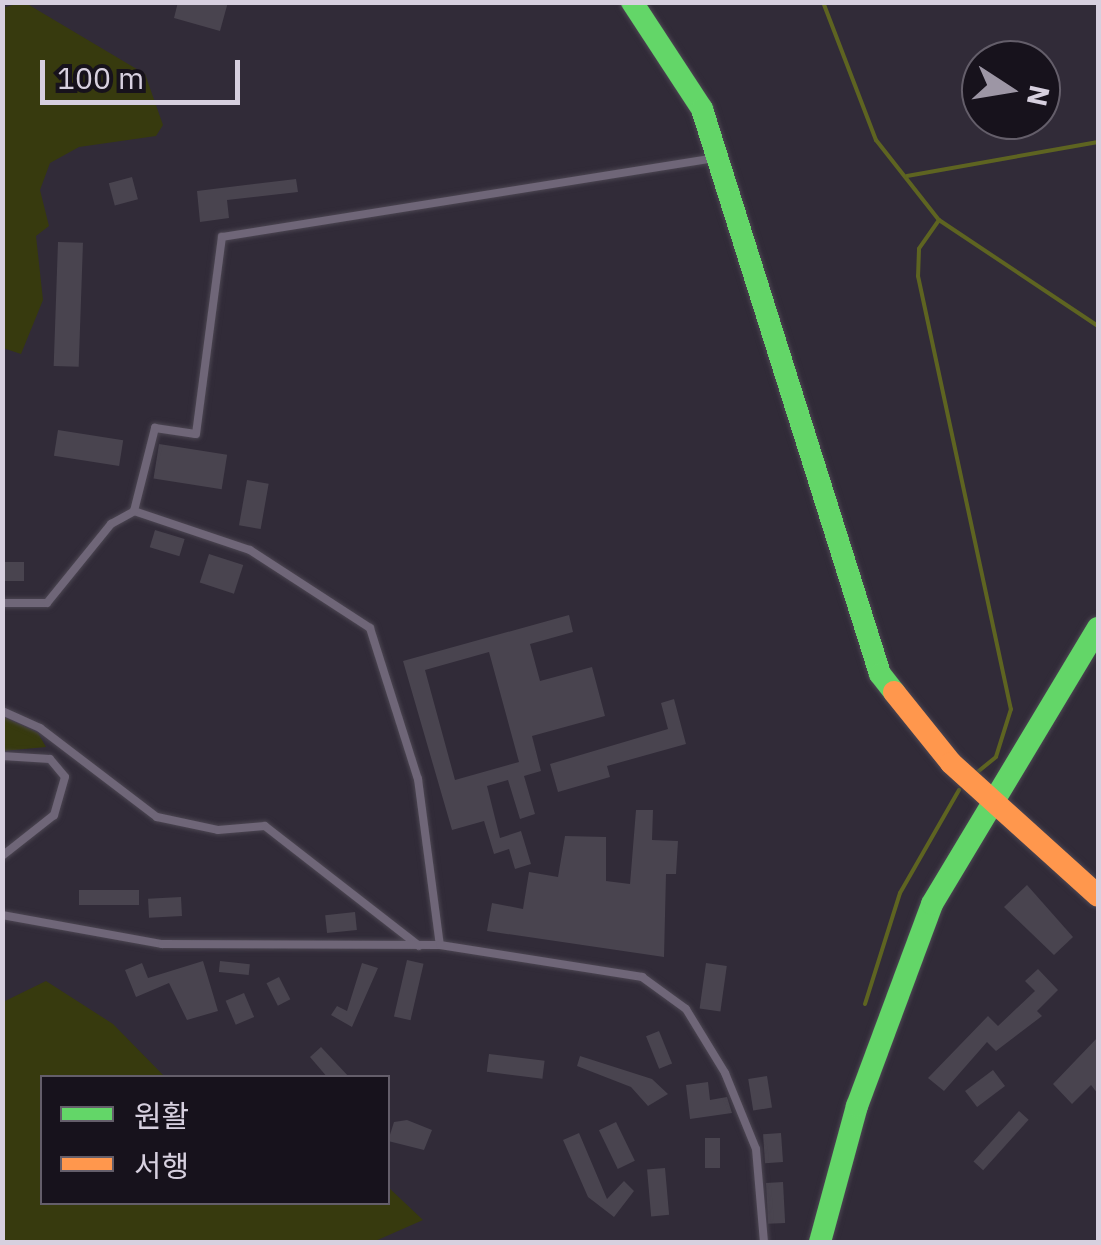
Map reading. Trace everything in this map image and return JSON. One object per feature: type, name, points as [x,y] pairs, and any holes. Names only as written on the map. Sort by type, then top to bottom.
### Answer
[{"type":"street","points":[[632,2],[690,78],[880,674],[910,721],[992,802],[1098,896]]},
{"type":"street","points":[[820,1242],[857,1106],[932,904],[1098,628]]},
{"type":"lane","points":[[2,603],[47,603],[111,524],[134,511],[154,428],[196,434],[222,238],[714,158]]},
{"type":"lane","points":[[134,511],[250,550],[370,628],[418,779],[440,945]]},
{"type":"lane","points":[[2,711],[40,728],[157,817],[218,830],[265,826],[419,946]]},
{"type":"lane","points":[[2,756],[50,759],[65,777],[54,816],[2,856]]},
{"type":"lane","points":[[2,914],[162,944],[440,945],[642,976],[686,1009],[748,1124],[764,1242]]},
{"type":"green space","points":[[24,2],[145,74],[163,125],[156,136],[79,147],[50,163],[40,190],[49,226],[36,236],[43,300],[21,354],[3,348],[2,8]]},
{"type":"green space","points":[[2,716],[38,733],[46,747],[3,751]]},
{"type":"green space","points":[[46,981],[113,1024],[163,1075],[40,1075],[40,1205],[390,1205],[390,1189],[423,1220],[373,1242],[3,1242],[3,1002]]},
{"type":"building","points":[[178,2],[228,2],[220,31],[174,18]]},
{"type":"building","points":[[132,177],[138,199],[115,205],[109,183]]},
{"type":"building","points":[[296,179],[298,192],[227,200],[229,218],[200,222],[197,191]]},
{"type":"building","points":[[58,242],[83,243],[79,367],[54,366]]},
{"type":"building","points":[[58,430],[123,440],[119,466],[54,456]]},
{"type":"building","points":[[159,444],[227,455],[222,489],[154,479]]},
{"type":"building","points":[[247,480],[269,484],[261,529],[239,525]]},
{"type":"building","points":[[155,530],[185,539],[179,556],[150,547]]},
{"type":"building","points":[[209,554],[243,565],[234,594],[200,583]]},
{"type":"building","points":[[2,562],[24,562],[24,581],[2,581]]},
{"type":"building","points":[[569,615],[573,632],[530,644],[540,681],[592,667],[605,716],[532,736],[541,771],[524,776],[535,814],[520,819],[508,780],[487,786],[500,838],[521,831],[531,864],[515,869],[509,849],[494,854],[484,821],[452,830],[403,661]],"holes":[[[489,652],[519,762],[455,780],[425,670]]]},
{"type":"building","points":[[674,699],[686,744],[607,766],[610,777],[558,792],[550,764],[668,729],[661,703]]},
{"type":"building","points":[[636,810],[653,810],[652,840],[678,841],[676,874],[666,874],[664,957],[487,931],[492,903],[523,909],[529,872],[558,877],[565,836],[606,837],[606,881],[630,884]]},
{"type":"building","points":[[1027,885],[1073,937],[1054,955],[1004,907]]},
{"type":"building","points":[[79,890],[139,890],[139,905],[79,905]]},
{"type":"building","points":[[181,897],[182,916],[149,918],[148,899]]},
{"type":"building","points":[[355,912],[357,930],[327,933],[325,915]]},
{"type":"building","points":[[407,960],[424,964],[411,1020],[394,1017]]},
{"type":"building","points":[[203,961],[218,1011],[187,1020],[169,983],[136,997],[125,970],[142,963],[148,978]]},
{"type":"building","points":[[220,961],[250,964],[249,975],[219,972]]},
{"type":"building","points":[[362,963],[378,968],[352,1027],[331,1015],[337,1006],[347,1011]]},
{"type":"building","points":[[706,963],[727,966],[720,1011],[700,1009]]},
{"type":"building","points":[[1038,969],[1058,990],[1037,1011],[1042,1016],[996,1051],[987,1042],[944,1091],[928,1078],[988,1016],[998,1026],[1035,991],[1025,981]]},
{"type":"building","points":[[279,977],[290,999],[278,1006],[267,983]]},
{"type":"building","points":[[244,993],[254,1017],[236,1025],[226,1001]]},
{"type":"building","points":[[659,1031],[672,1063],[659,1069],[646,1036]]},
{"type":"building","points":[[1098,1037],[1098,1094],[1091,1085],[1072,1104],[1053,1084]]},
{"type":"building","points":[[321,1047],[347,1075],[325,1075],[310,1057]]},
{"type":"building","points":[[489,1054],[545,1061],[542,1079],[487,1072]]},
{"type":"building","points":[[580,1056],[652,1079],[668,1094],[648,1106],[631,1087],[577,1066]]},
{"type":"building","points":[[993,1070],[1005,1086],[977,1107],[965,1091]]},
{"type":"building","points":[[767,1076],[772,1108],[753,1111],[748,1079]]},
{"type":"building","points":[[708,1082],[710,1100],[727,1097],[732,1113],[690,1119],[686,1085]]},
{"type":"building","points":[[1019,1111],[1029,1120],[983,1170],[973,1162]]},
{"type":"building","points":[[407,1120],[432,1130],[424,1150],[390,1142],[394,1122]]},
{"type":"building","points":[[616,1122],[635,1161],[618,1169],[599,1130]]},
{"type":"building","points":[[579,1133],[607,1199],[624,1181],[634,1191],[614,1217],[588,1197],[563,1140]]},
{"type":"building","points":[[781,1133],[783,1162],[765,1163],[763,1134]]},
{"type":"building","points":[[705,1138],[720,1138],[720,1168],[705,1168]]},
{"type":"building","points":[[665,1168],[669,1215],[651,1216],[647,1170]]},
{"type":"building","points":[[783,1182],[785,1223],[768,1224],[766,1183]]},
{"type":"waterway","points":[[823,2],[876,140],[939,220],[919,249],[918,276],[1011,709],[996,757],[975,774]]},
{"type":"waterway","points":[[907,176],[1098,142]]},
{"type":"waterway","points":[[939,220],[1098,326]]},
{"type":"waterway","points":[[865,1004],[900,893],[959,790]]},
{"type":"traffic: fast","points":[[632,2],[702,109],[880,674],[894,692]]},
{"type":"traffic: fast","points":[[820,1242],[857,1106],[932,904],[1098,628]]},
{"type":"traffic: slow","points":[[894,692],[951,763],[1098,896]]}]
